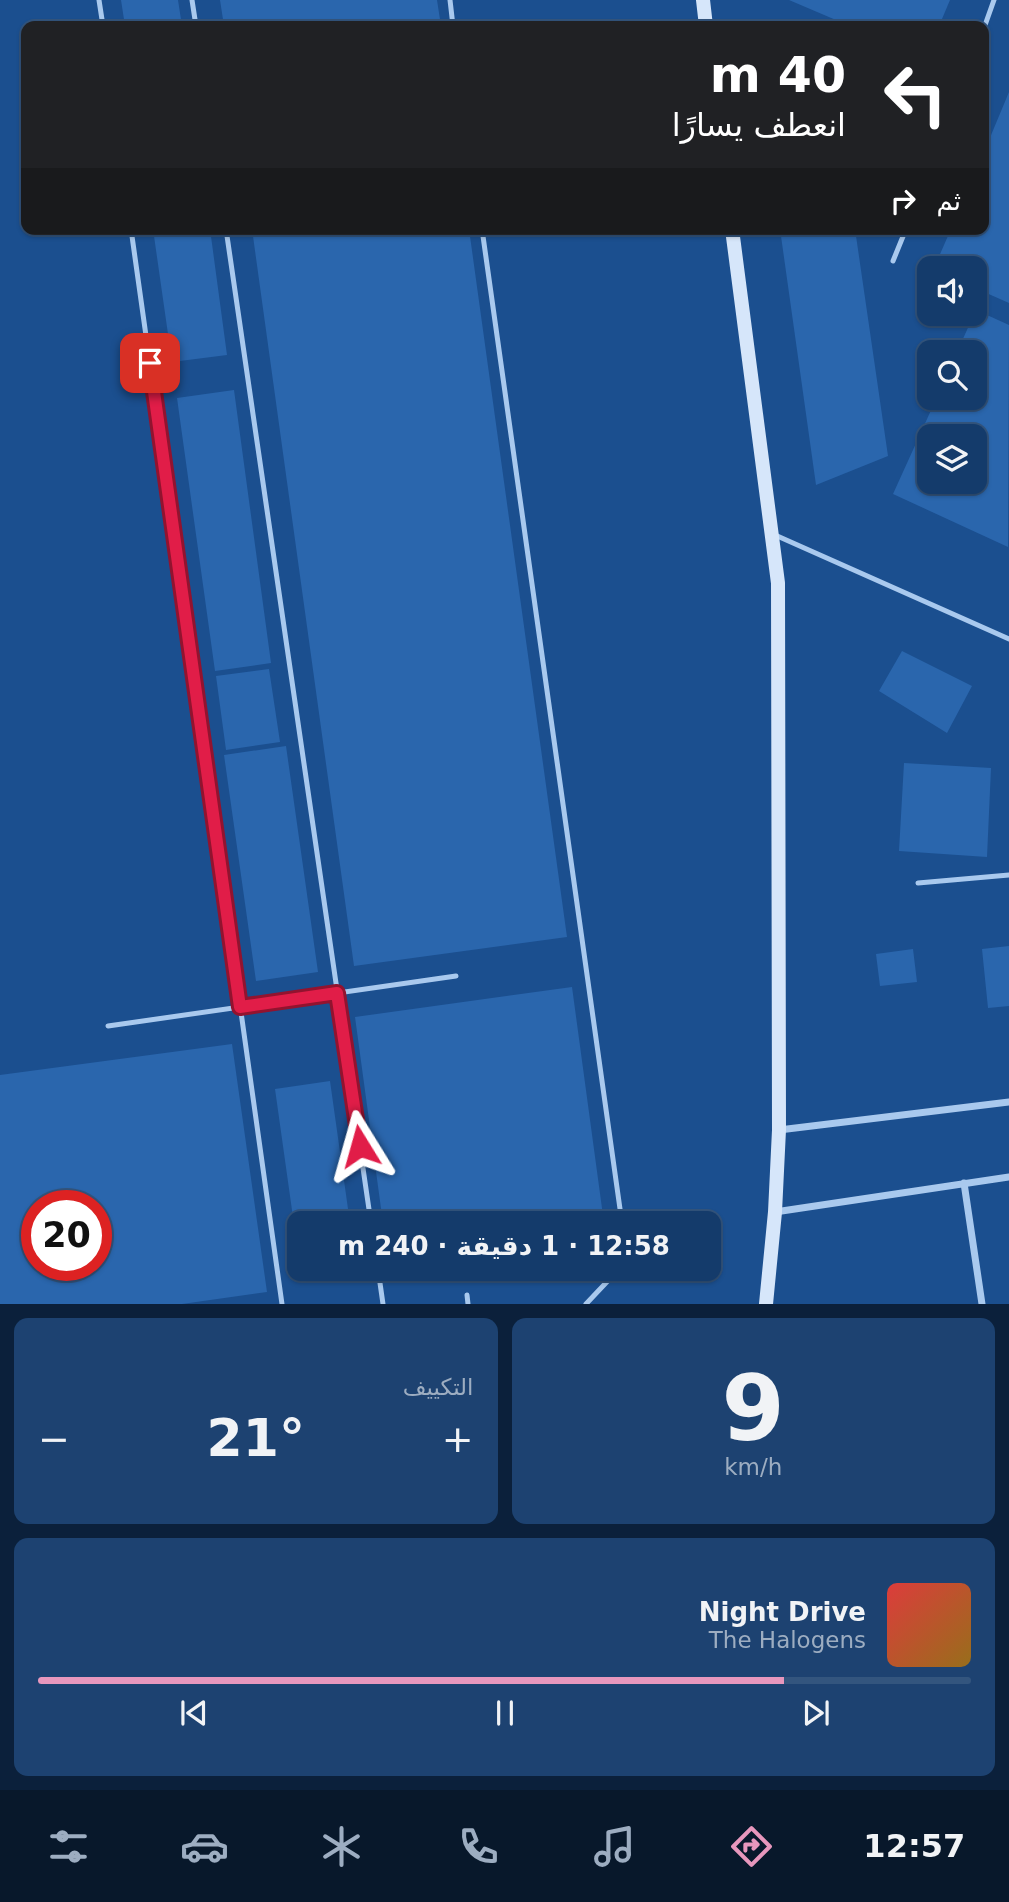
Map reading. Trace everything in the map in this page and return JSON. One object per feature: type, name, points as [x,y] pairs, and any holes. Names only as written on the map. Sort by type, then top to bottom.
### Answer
[{"type":"street","points":[[703,0],[705,21]]},
{"type":"street","points":[[734,235],[778,583],[779,1129],[775,1212],[766,1304]]},
{"type":"street","points":[[779,1129],[1009,1102]]},
{"type":"street","points":[[775,1212],[1009,1177]]},
{"type":"street","points":[[964,1183],[982,1304]]},
{"type":"lane","points":[[99,0],[102,21]]},
{"type":"lane","points":[[192,0],[195,21]]},
{"type":"lane","points":[[450,0],[452,21]]},
{"type":"lane","points":[[987,21],[995,0]]},
{"type":"lane","points":[[132,235],[282,1304]]},
{"type":"lane","points":[[227,235],[369,1211]]},
{"type":"lane","points":[[483,235],[620,1211]]},
{"type":"lane","points":[[894,261],[904,235]]},
{"type":"lane","points":[[772,533],[1009,639]]},
{"type":"lane","points":[[918,883],[1009,875]]},
{"type":"lane","points":[[108,1027],[456,976]]},
{"type":"lane","points":[[379,1281],[383,1304]]},
{"type":"lane","points":[[586,1304],[608,1281]]},
{"type":"lane","points":[[467,1295],[468,1304]]},
{"type":"building","points":[[121,0],[178,0],[181,21],[124,21]]},
{"type":"building","points":[[220,0],[437,0],[440,21],[223,21]]},
{"type":"building","points":[[789,0],[950,0],[941,21],[838,21]]},
{"type":"building","points":[[1009,92],[1009,303],[987,293],[987,256],[939,256],[948,235],[989,235],[989,140]]},
{"type":"building","points":[[154,235],[211,235],[227,355],[172,362]]},
{"type":"building","points":[[253,235],[470,235],[567,937],[354,966]]},
{"type":"building","points":[[781,235],[856,235],[888,456],[816,485]]},
{"type":"building","points":[[987,315],[1009,325],[1008,547],[893,494],[917,441],[917,494],[987,494],[987,424],[925,424],[931,410],[987,410],[987,340],[962,340],[969,326],[987,326]]},
{"type":"building","points":[[234,390],[271,663],[215,671],[177,398]]},
{"type":"building","points":[[902,651],[972,686],[947,733],[879,691]]},
{"type":"building","points":[[269,669],[280,742],[226,750],[216,676]]},
{"type":"building","points":[[286,746],[318,972],[256,981],[224,755]]},
{"type":"building","points":[[904,763],[991,768],[987,857],[899,851]]},
{"type":"building","points":[[1009,946],[1009,1006],[988,1008],[982,949]]},
{"type":"building","points":[[913,949],[917,982],[880,986],[876,954]]},
{"type":"building","points":[[572,987],[602,1211],[381,1211],[355,1017]]},
{"type":"building","points":[[232,1044],[267,1292],[182,1304],[0,1304],[0,1075]]},
{"type":"building","points":[[330,1081],[348,1211],[292,1211],[275,1089]]},
{"type":"route","points":[[150,363],[240,1007],[337,993],[360,1146]]}]
